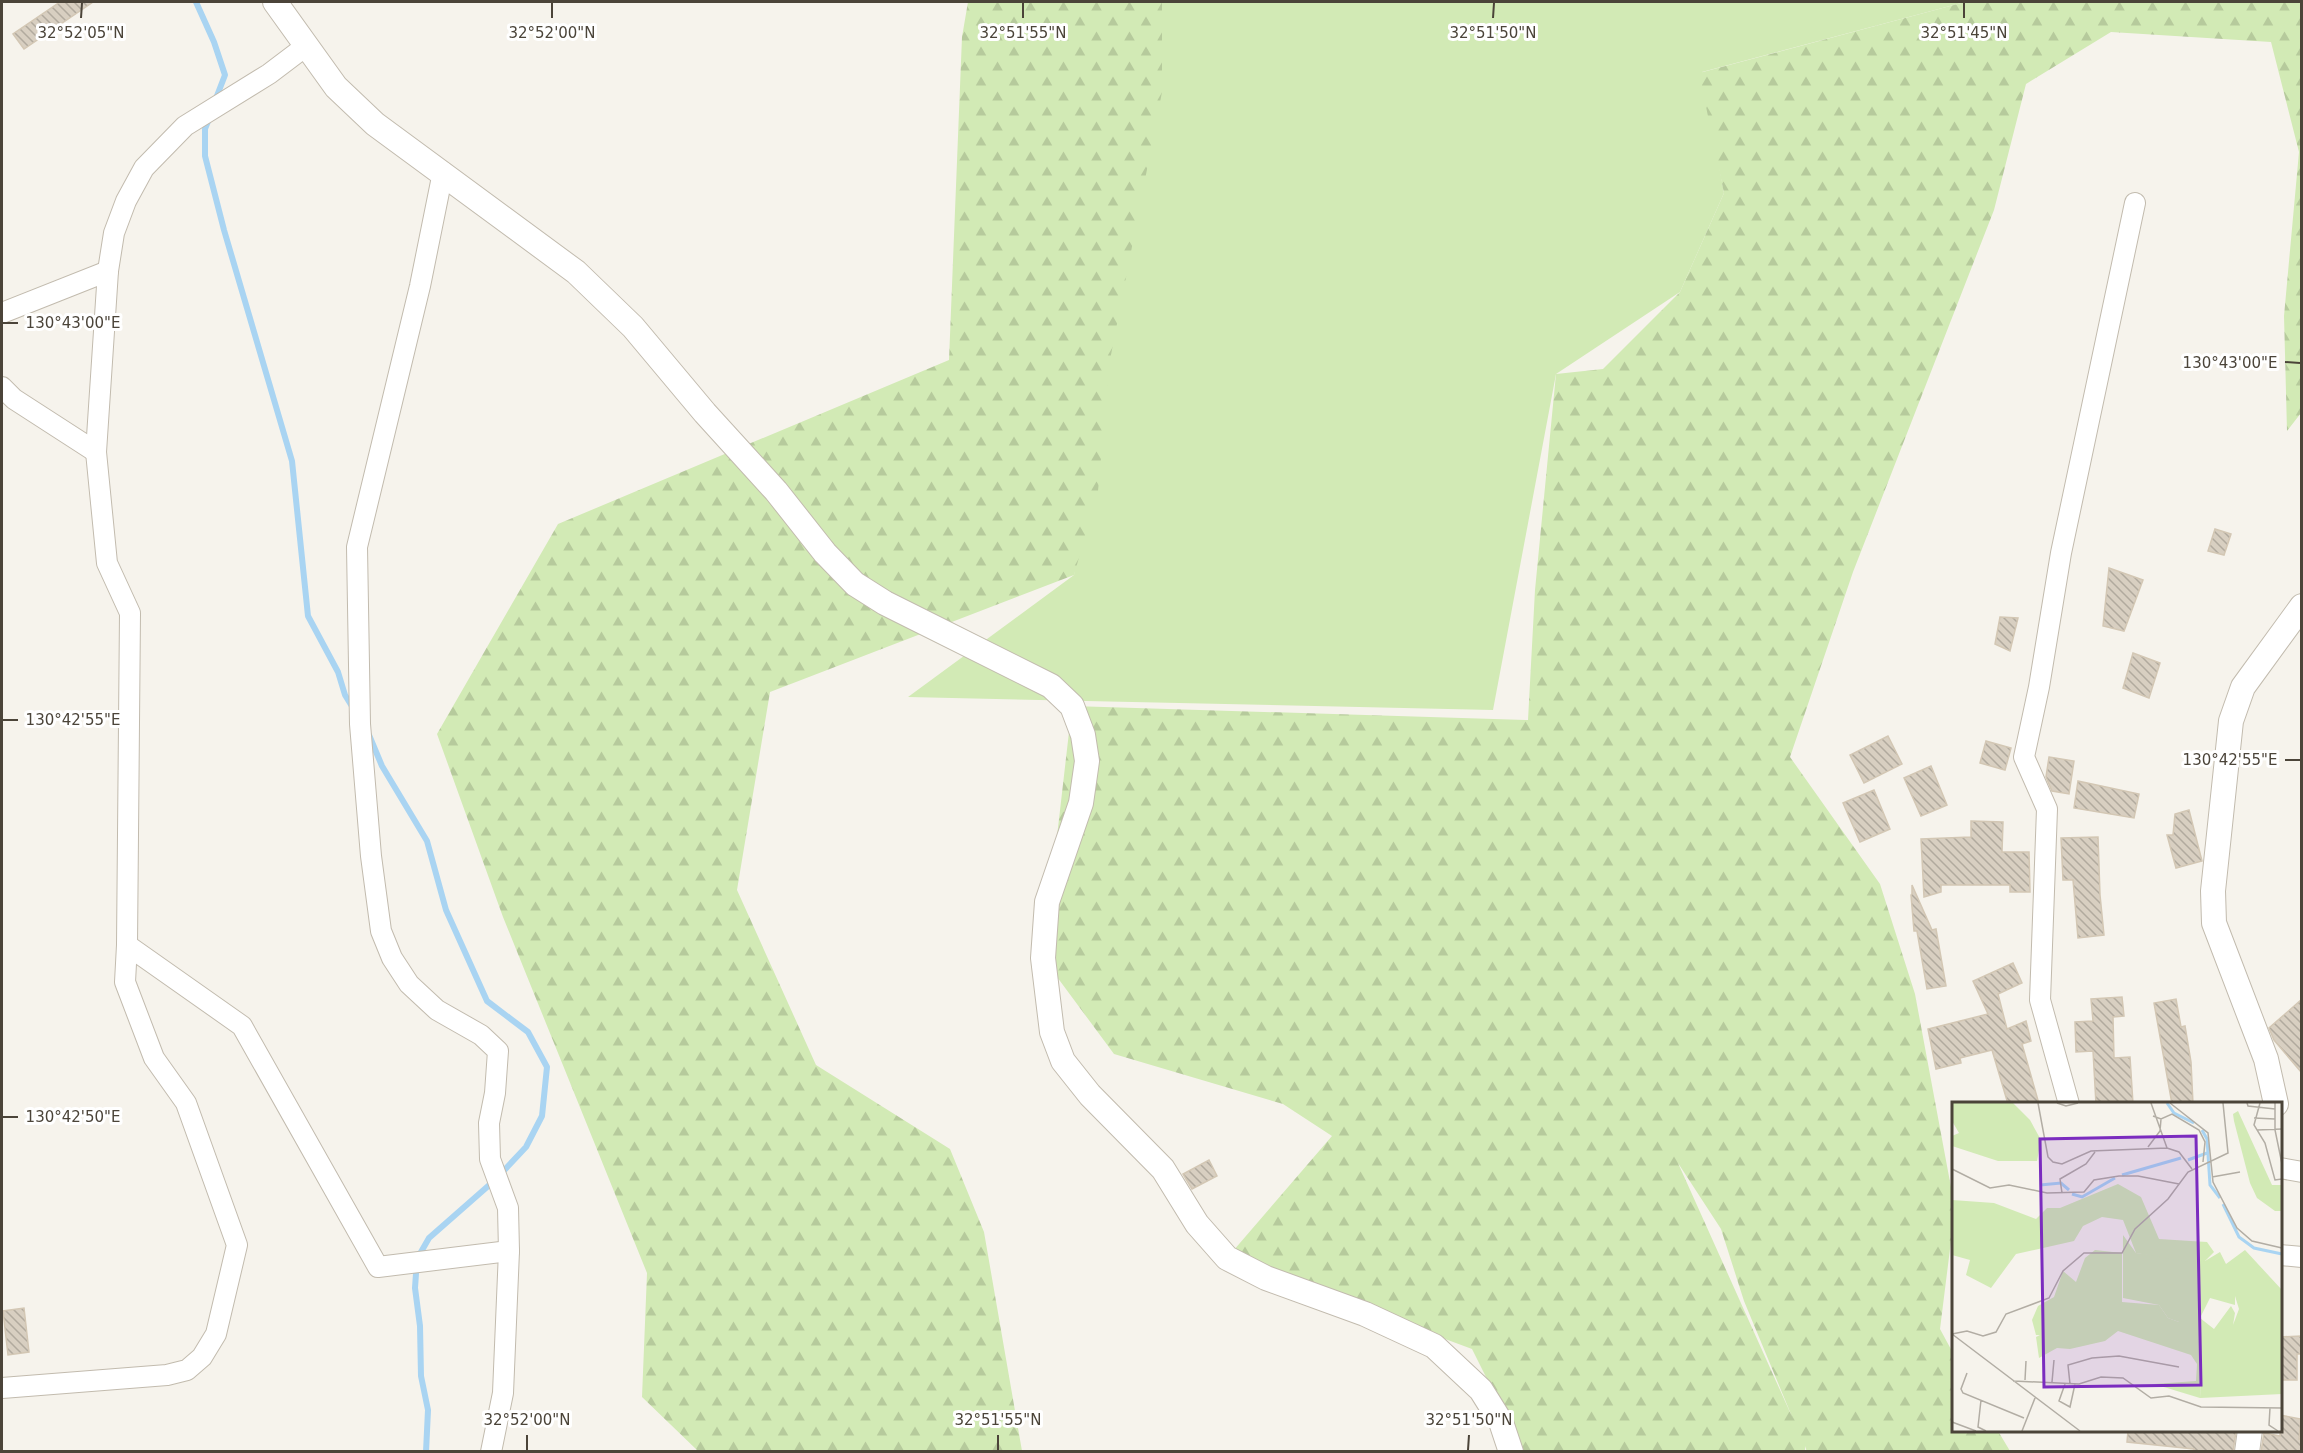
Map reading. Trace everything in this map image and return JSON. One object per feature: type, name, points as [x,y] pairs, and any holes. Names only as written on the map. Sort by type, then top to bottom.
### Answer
[{"type":"street","points":[[275,2],[336,87],[375,124],[576,272],[633,327],[705,413],[776,491],[825,553],[855,584],[885,603],[1051,686],[1072,706],[1083,735],[1087,761],[1081,803],[1047,902],[1043,958],[1052,1032],[1063,1061],[1090,1095],[1163,1169],[1197,1224],[1227,1258],[1266,1278],[1365,1314],[1434,1346],[1481,1390],[1501,1422],[1511,1452]]},
{"type":"street","points":[[2,1388],[167,1376],[186,1370],[202,1357],[216,1334],[222,1314],[237,1245],[186,1103],[154,1058],[125,982],[128,945],[130,613],[107,563],[96,452],[108,271],[114,233],[126,201],[144,168],[184,126],[269,74],[306,46]]},
{"type":"street","points":[[443,172],[420,286],[357,547],[360,724],[371,856],[381,931],[392,958],[409,984],[437,1010],[481,1035],[498,1051],[495,1093],[489,1123],[490,1160],[508,1208],[510,1251],[503,1393],[490,1452]]},
{"type":"street","points":[[2068,1102],[2040,1000],[2047,809],[2024,757],[2039,687],[2061,553],[2135,203]]},
{"type":"street","points":[[2,313],[108,271]]},
{"type":"street","points":[[2,387],[14,399],[96,452]]},
{"type":"street","points":[[2276,1102],[2265,1059],[2214,923],[2212,891],[2231,721],[2243,687],[2301,606]]},
{"type":"street","points":[[128,945],[242,1026],[378,1267],[510,1251]]},
{"type":"street","points":[[2282,1168],[2301,1172]]},
{"type":"street","points":[[2282,1256],[2301,1257]]},
{"type":"street","points":[[2247,1452],[2250,1432]]},
{"type":"green space","points":[[968,2],[1162,2],[1162,92],[1110,360],[1098,491],[1074,575],[770,692],[737,890],[816,1065],[950,1149],[984,1232],[1022,1451],[698,1451],[642,1397],[647,1273],[503,917],[437,734],[558,524],[949,360],[962,37]]},
{"type":"green space","points":[[1154,2],[1965,2],[1702,72],[1724,193],[1680,292],[1556,374],[1493,710],[908,697],[1074,575]]},
{"type":"green space","points":[[1965,2],[2301,2],[2301,413],[2287,431],[2284,316],[2299,152],[2271,42],[2111,32],[2026,84],[1994,210],[1853,572],[1790,757],[1880,884],[1915,994],[1952,1193],[1952,1233],[1940,1329],[1952,1351],[1952,1432],[1999,1432],[2010,1451],[1807,1452],[1805,1446],[1805,1451],[1523,1451],[1472,1349],[1227,1258],[1332,1136],[1283,1104],[1114,1054],[1043,958],[1072,706],[1528,720],[1535,590],[1556,374],[1603,369],[1680,292],[1724,193],[1699,73]],"holes":[[[1678,1163],[1721,1229],[1744,1301],[1793,1419]]]},
{"type":"building","points":[[60,2],[93,2],[24,49],[13,34]]},
{"type":"building","points":[[2215,529],[2231,534],[2224,555],[2208,551]]},
{"type":"building","points":[[2109,568],[2143,580],[2124,631],[2103,626]]},
{"type":"building","points":[[2000,617],[2018,618],[2010,651],[1995,644]]},
{"type":"building","points":[[2133,653],[2160,663],[2149,698],[2123,688]]},
{"type":"building","points":[[1888,736],[1902,764],[1864,783],[1850,755]]},
{"type":"building","points":[[1986,741],[2011,748],[2005,770],[1980,763]]},
{"type":"building","points":[[2049,757],[2074,761],[2069,794],[2052,791],[2046,777]]},
{"type":"building","points":[[1931,766],[1947,805],[1921,816],[1904,778]]},
{"type":"building","points":[[2078,781],[2139,794],[2134,818],[2074,808]]},
{"type":"building","points":[[1874,790],[1890,829],[1860,842],[1843,803]]},
{"type":"building","points":[[2189,810],[2202,861],[2176,868],[2167,835],[2173,835],[2175,814]]},
{"type":"building","points":[[1971,821],[2003,822],[2002,852],[2029,852],[2030,892],[2010,892],[2010,885],[1941,885],[1941,892],[1924,897],[1921,839],[1971,837]]},
{"type":"building","points":[[2098,837],[2104,935],[2078,938],[2073,880],[2063,880],[2061,838]]},
{"type":"building","points":[[1912,885],[1932,930],[1936,929],[1946,986],[1927,989],[1917,931],[1914,931]]},
{"type":"building","points":[[2013,963],[2022,983],[1998,994],[2007,1029],[2026,1021],[2031,1041],[2022,1044],[2038,1102],[2007,1102],[1992,1050],[1960,1058],[1961,1063],[1936,1069],[1928,1029],[1988,1014],[1973,981]]},
{"type":"building","points":[[2122,997],[2124,1016],[2113,1017],[2114,1058],[2130,1057],[2133,1102],[2096,1102],[2093,1051],[2076,1052],[2075,1022],[2093,1021],[2091,999]]},
{"type":"building","points":[[2176,999],[2181,1027],[2185,1026],[2191,1062],[2193,1102],[2172,1102],[2154,1003]]},
{"type":"building","points":[[2301,1000],[2301,1072],[2274,1040],[2269,1028]]},
{"type":"building","points":[[1209,1160],[1217,1176],[1192,1189],[1183,1174]]},
{"type":"building","points":[[24,1308],[29,1352],[8,1355],[3,1311]]},
{"type":"building","points":[[2301,1336],[2301,1354],[2297,1354],[2297,1380],[2282,1380],[2282,1337]]},
{"type":"building","points":[[2282,1415],[2301,1419],[2299,1439],[2301,1439],[2301,1452],[2261,1452],[2264,1433],[2280,1436]]},
{"type":"building","points":[[2128,1432],[2236,1432],[2233,1452],[2194,1452],[2194,1449],[2127,1442]]},
{"type":"waterway","points":[[196,2],[214,42],[225,75],[215,101]]},
{"type":"waterway","points":[[209,119],[205,129],[205,156],[224,230],[292,461],[308,616],[338,672],[345,695],[353,708]]},
{"type":"waterway","points":[[369,735],[382,766],[427,841],[446,910],[487,1001],[528,1032],[547,1067],[542,1116],[526,1147],[495,1180],[429,1238],[417,1259],[415,1288],[420,1326],[421,1376],[428,1410],[426,1452]]}]
